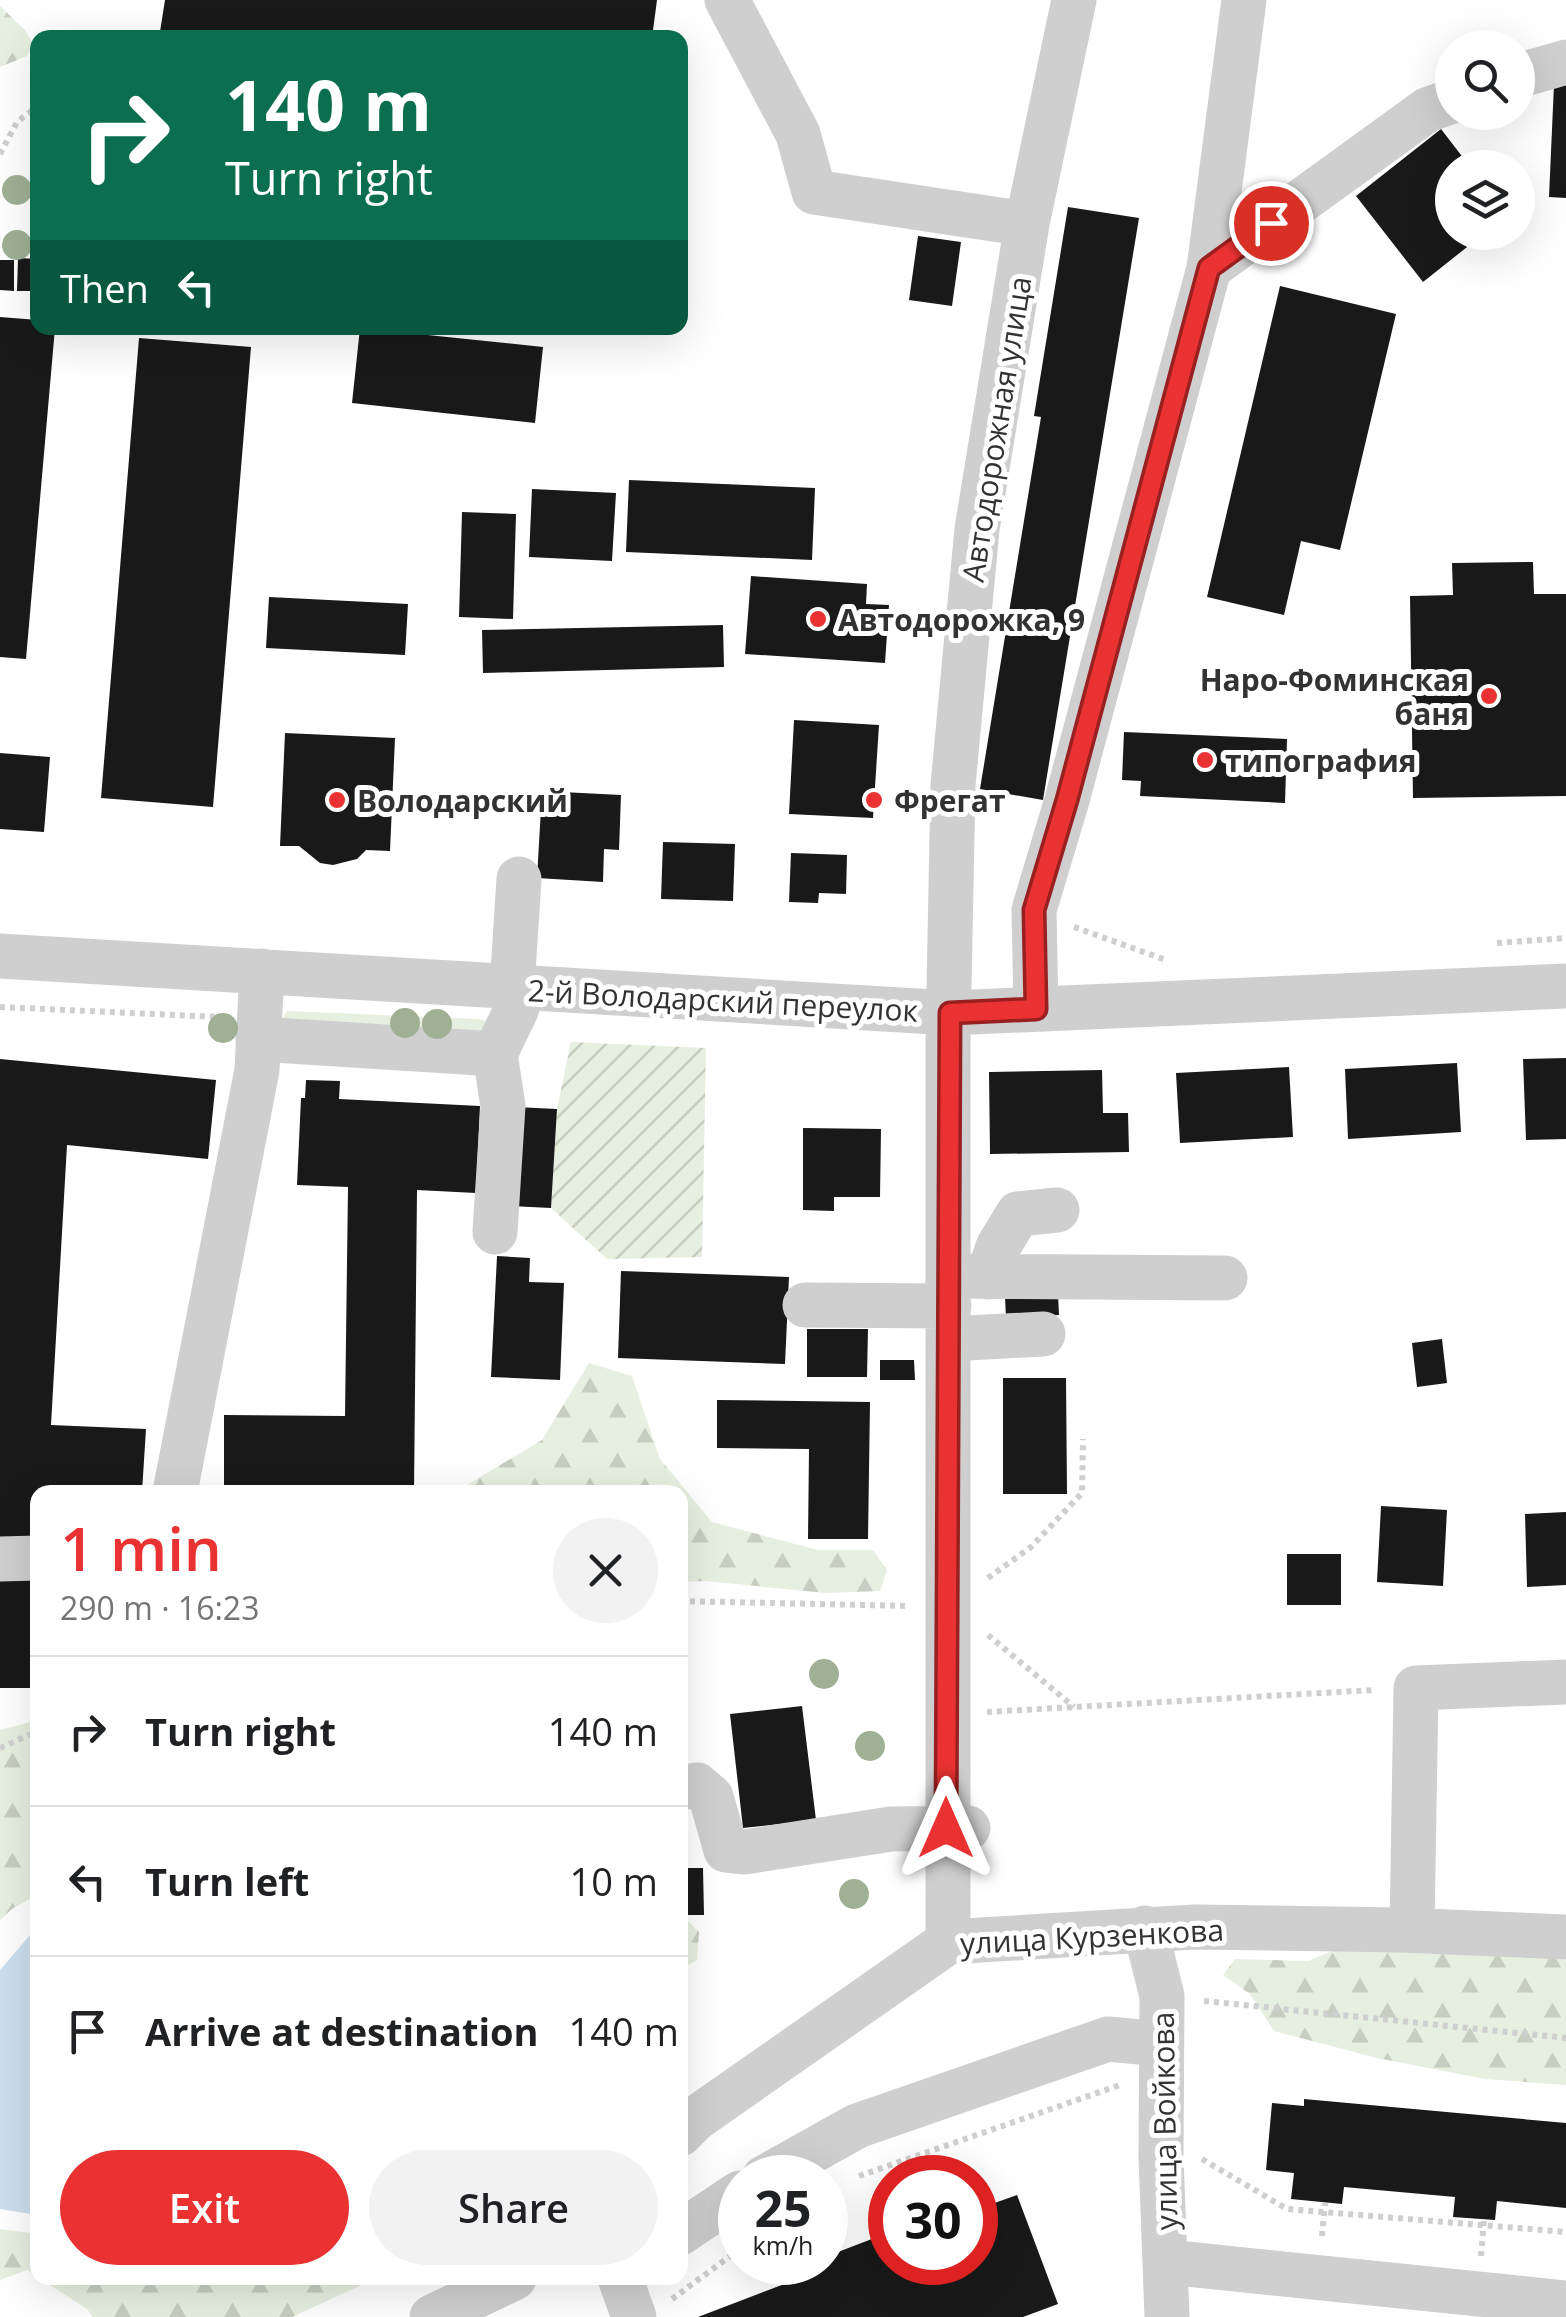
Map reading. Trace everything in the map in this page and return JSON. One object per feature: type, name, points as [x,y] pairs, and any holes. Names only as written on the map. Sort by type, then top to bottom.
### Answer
[{"type":"street","points":[[728,0],[798,134],[814,192],[1027,224]]},
{"type":"street","name":"Автодорожная улица","points":[[948,1942],[957,1828],[946,1715],[953,785],[975,548],[1027,224],[1074,0]]},
{"type":"street","points":[[1036,1009],[1034,910],[1209,268],[1244,0]]},
{"type":"street","points":[[1535,71],[1566,62]]},
{"type":"street","points":[[1209,268],[1435,107]]},
{"type":"street","points":[[495,1232],[504,1106],[495,1054],[517,1008],[512,988],[519,879]]},
{"type":"street","name":"2-й Володарский переулок","points":[[0,956],[950,1013],[1566,986]]},
{"type":"street","points":[[176,1485],[257,1070],[262,970]]},
{"type":"street","points":[[258,1039],[495,1054]]},
{"type":"street","points":[[950,1323],[1018,1214],[1057,1210]]},
{"type":"street","points":[[950,1323],[1225,1278]]},
{"type":"street","points":[[805,1306],[1043,1334]]},
{"type":"street","points":[[0,1559],[30,1558]]},
{"type":"street","points":[[1412,1930],[1416,1688],[1566,1682]]},
{"type":"street","points":[[688,1786],[697,1784],[711,1797],[726,1850],[745,1852],[891,1829],[957,1828]]},
{"type":"street","name":"улица Курзенкова","points":[[688,2126],[948,1942],[1145,1928],[1412,1930],[1566,1937]]},
{"type":"street","name":"улица Войкова","points":[[1145,1928],[1162,1996],[1161,2135],[1167,2317]]},
{"type":"street","points":[[805,2155],[857,2126],[1108,2039],[1162,2044]]},
{"type":"street","points":[[688,2229],[718,2208]]},
{"type":"street","points":[[1167,2262],[1566,2303]]},
{"type":"street","points":[[432,2317],[499,2285]]},
{"type":"street","points":[[627,2285],[650,2310]]},
{"type":"path","points":[[0,154],[17,122],[30,112]]},
{"type":"path","points":[[1034,924],[1062,923],[1172,962]]},
{"type":"path","points":[[1493,944],[1566,938]]},
{"type":"path","points":[[0,1007],[225,1017],[258,1039]]},
{"type":"path","points":[[946,1608],[1030,1547],[1082,1492],[1083,1439]]},
{"type":"path","points":[[688,1601],[946,1608],[995,1640],[1075,1707]]},
{"type":"path","points":[[946,1715],[1416,1688]]},
{"type":"path","points":[[0,1748],[30,1735]]},
{"type":"path","points":[[1188,1999],[1566,2038]]},
{"type":"path","points":[[848,2181],[1120,2084],[1121,2104]]},
{"type":"path","points":[[1161,2135],[1287,2209],[1566,2232]]},
{"type":"path","points":[[688,2284],[718,2264]]},
{"type":"path","points":[[650,2310],[687,2285]]},
{"type":"green space","points":[[0,6],[25,30],[30,50],[27,56],[0,67]]},
{"type":"green space","points":[[287,1011],[479,1019],[486,1021],[486,1032],[282,1020]]},
{"type":"green space","points":[[571,1042],[706,1048],[702,1257],[607,1259],[551,1208],[557,1109]]},
{"type":"green space","points":[[589,1363],[632,1376],[660,1459],[681,1485],[467,1485],[542,1440]]},
{"type":"green space","points":[[688,1493],[712,1522],[818,1550],[873,1550],[887,1570],[880,1591],[826,1593],[688,1582]]},
{"type":"green space","points":[[30,1722],[30,1899],[0,1920],[0,1730]]},
{"type":"green space","points":[[688,1921],[699,1932],[697,1960],[688,1965]]},
{"type":"green space","points":[[1450,1943],[1566,1960],[1566,2085],[1485,2079],[1377,2058],[1274,2031],[1250,1994],[1223,1975],[1235,1959],[1308,1961],[1344,1946]]},
{"type":"green space","points":[[0,2229],[30,2233],[30,2272],[0,2280]]},
{"type":"green space","points":[[50,2285],[362,2285],[292,2317],[93,2317]]},
{"type":"water","points":[[30,1935],[30,2214],[0,2209],[0,1970]]},
{"type":"building","points":[[165,0],[657,0],[653,30],[160,30]]},
{"type":"building","points":[[1554,84],[1566,85],[1566,198],[1549,197]]},
{"type":"building","points":[[1442,130],[1457,150],[1435,150],[1435,250],[1463,250],[1423,282],[1356,196]]},
{"type":"building","points":[[1068,207],[1139,218],[1043,800],[980,789],[1041,417],[1034,416]]},
{"type":"building","points":[[918,236],[961,242],[952,306],[909,300]]},
{"type":"building","points":[[18,258],[30,259],[30,291],[17,291]]},
{"type":"building","points":[[0,260],[14,260],[14,291],[0,290]]},
{"type":"building","points":[[1280,286],[1396,314],[1340,550],[1301,541],[1284,615],[1207,597]]},
{"type":"building","points":[[0,317],[30,319],[30,335],[54,335],[26,659],[0,657]]},
{"type":"building","points":[[359,335],[427,335],[543,347],[535,423],[352,403]]},
{"type":"building","points":[[139,338],[251,347],[213,807],[101,798]]},
{"type":"building","points":[[629,480],[815,488],[812,560],[626,552]]},
{"type":"building","points":[[532,489],[616,493],[612,561],[529,557]]},
{"type":"building","points":[[462,512],[516,514],[513,619],[459,617]]},
{"type":"building","name":"Наро-Фоминская баня","points":[[1533,562],[1534,594],[1566,594],[1566,796],[1413,798],[1410,596],[1453,595],[1452,563]]},
{"type":"building","name":"Автодорожка, 9","points":[[751,576],[867,584],[866,604],[889,605],[885,663],[745,654]]},
{"type":"building","points":[[269,597],[408,604],[405,655],[266,648]]},
{"type":"building","points":[[723,625],[724,667],[483,673],[482,630]]},
{"type":"building","points":[[794,720],[879,725],[873,818],[789,814]]},
{"type":"building","name":"типография","points":[[1124,732],[1287,739],[1285,803],[1140,796],[1141,781],[1122,780]]},
{"type":"building","name":"Володарский","points":[[285,733],[395,738],[390,851],[366,850],[357,859],[333,865],[320,863],[299,846],[280,846]]},
{"type":"building","points":[[0,753],[50,757],[44,832],[0,829]]},
{"type":"building","points":[[542,791],[621,795],[619,850],[604,849],[603,882],[537,878]]},
{"type":"building","points":[[663,842],[735,844],[733,901],[661,899]]},
{"type":"building","points":[[791,853],[847,855],[846,894],[819,893],[818,903],[789,902]]},
{"type":"building","points":[[1566,1058],[1566,1139],[1526,1140],[1523,1059]]},
{"type":"building","points":[[0,1059],[216,1080],[208,1159],[67,1145],[51,1425],[146,1429],[142,1485],[30,1485],[30,1544],[0,1542]]},
{"type":"building","points":[[1457,1063],[1461,1132],[1348,1139],[1345,1069]]},
{"type":"building","points":[[1289,1067],[1293,1137],[1180,1143],[1176,1073]]},
{"type":"building","points":[[1102,1070],[1103,1113],[1128,1113],[1129,1152],[990,1154],[989,1072]]},
{"type":"building","points":[[306,1080],[340,1081],[339,1099],[480,1106],[476,1193],[417,1190],[414,1485],[224,1485],[224,1415],[345,1416],[348,1187],[297,1185],[301,1098],[305,1098]]},
{"type":"building","points":[[516,1107],[557,1109],[551,1208],[510,1206]]},
{"type":"building","points":[[803,1128],[881,1129],[880,1197],[834,1197],[834,1211],[803,1210]]},
{"type":"building","points":[[497,1256],[530,1258],[529,1282],[564,1283],[560,1380],[491,1377]]},
{"type":"building","points":[[621,1271],[789,1277],[785,1364],[618,1358]]},
{"type":"building","points":[[1058,1294],[1059,1315],[1006,1318],[1005,1297]]},
{"type":"building","points":[[807,1329],[868,1329],[867,1377],[807,1377]]},
{"type":"building","points":[[1442,1339],[1447,1383],[1417,1387],[1412,1343]]},
{"type":"building","points":[[880,1360],[914,1360],[915,1380],[880,1380]]},
{"type":"building","points":[[1003,1378],[1066,1378],[1067,1494],[1003,1494]]},
{"type":"building","points":[[717,1400],[870,1402],[868,1539],[808,1539],[809,1449],[717,1448]]},
{"type":"building","points":[[1381,1506],[1447,1510],[1443,1586],[1377,1582]]},
{"type":"building","points":[[1566,1512],[1566,1585],[1527,1587],[1525,1514]]},
{"type":"building","points":[[1287,1554],[1341,1554],[1341,1605],[1287,1605]]},
{"type":"building","points":[[0,1574],[30,1574],[30,1688],[0,1688]]},
{"type":"building","points":[[802,1706],[816,1820],[743,1828],[730,1714]]},
{"type":"building","points":[[688,1868],[703,1868],[704,1915],[688,1915]]},
{"type":"building","points":[[1304,2099],[1566,2123],[1566,2208],[1497,2201],[1495,2220],[1453,2217],[1455,2197],[1344,2187],[1342,2204],[1291,2199],[1294,2173],[1266,2170],[1272,2103],[1304,2106]]},
{"type":"building","points":[[1017,2195],[1058,2304],[1023,2317],[698,2317],[782,2285],[848,2285],[848,2248],[868,2240],[868,2285],[998,2285],[998,2202]]},
{"type":"place","name":"Автодорожка, 9","points":[[818,619]]},
{"type":"place","name":"Наро-Фоминская баня","points":[[1489,696]]},
{"type":"place","name":"типография","points":[[1205,760]]},
{"type":"place","name":"Володарский","points":[[337,800]]},
{"type":"place","name":"Фрегат","points":[[874,800]]},
{"type":"route","points":[[946,1828],[950,1013],[1036,1009],[1034,910],[1209,268],[1271,223]]}]
